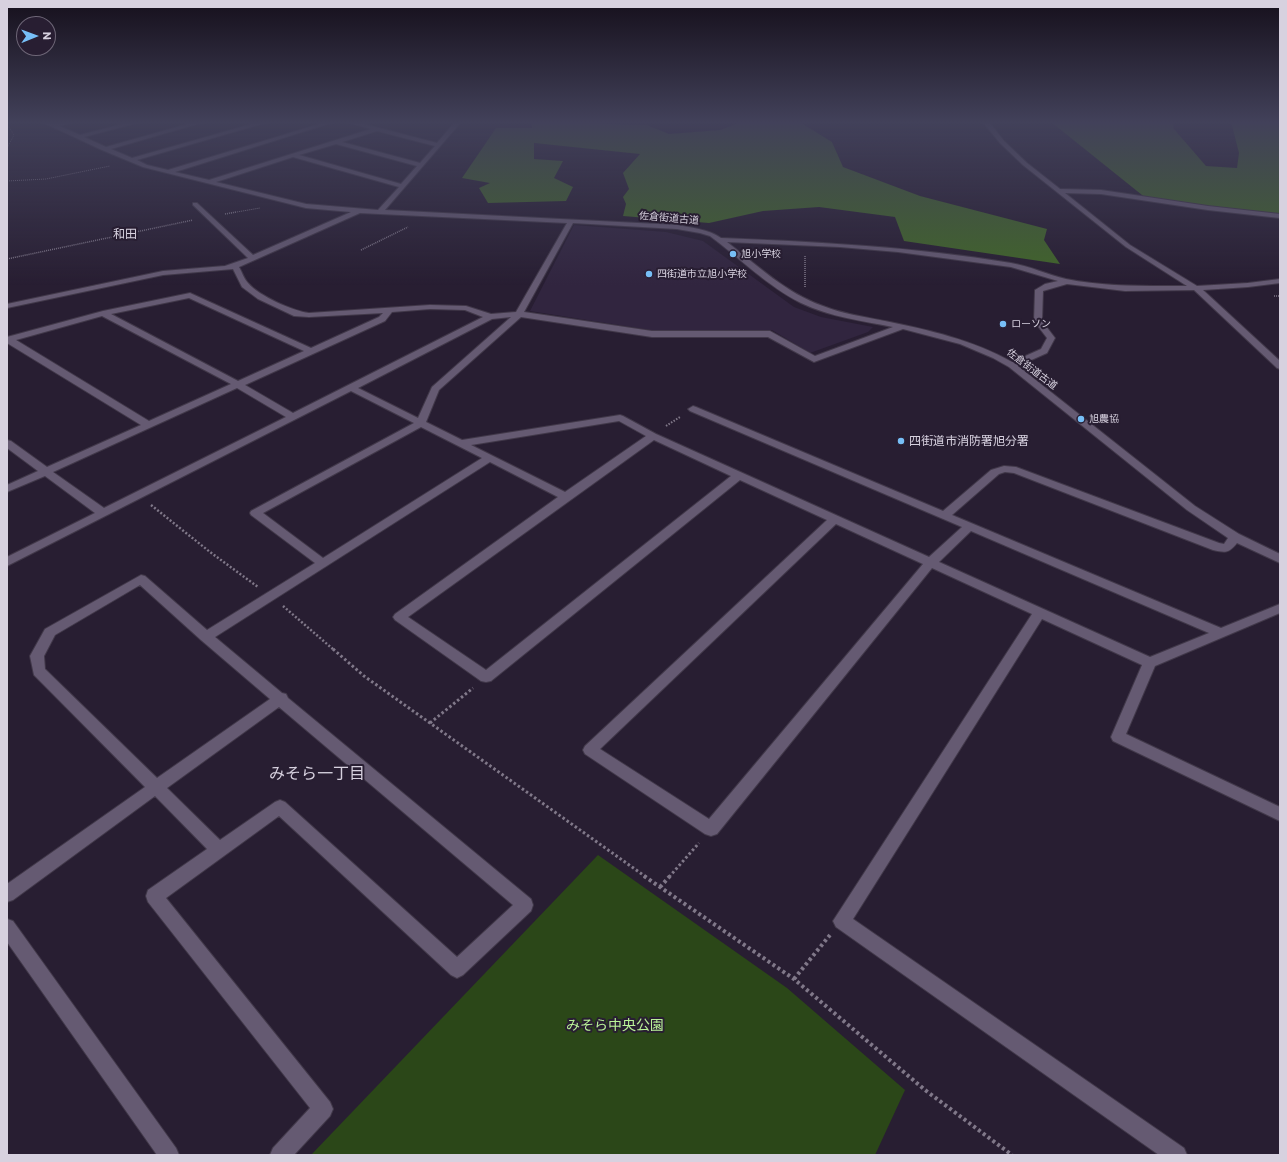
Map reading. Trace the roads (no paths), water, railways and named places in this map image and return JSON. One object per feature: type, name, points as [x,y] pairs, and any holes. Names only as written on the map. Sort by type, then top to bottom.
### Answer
[{"type":"street","name":"佐倉街道古道","points":[[185,176],[285,201],[322,208],[571,221],[701,231],[719,240],[790,294],[821,309],[902,326],[961,341],[996,356],[1012,365],[1191,508],[1236,537],[1280,559]]},
{"type":"street","points":[[210,182],[229,176]]},
{"type":"street","points":[[368,176],[403,186]]},
{"type":"street","points":[[380,212],[411,176]]},
{"type":"street","points":[[1041,176],[1128,246],[1196,288],[1280,366]]},
{"type":"street","points":[[1060,191],[1101,192],[1208,208],[1280,216]]},
{"type":"street","points":[[195,204],[252,258]]},
{"type":"street","points":[[7,306],[163,273],[235,266],[360,211]]},
{"type":"street","points":[[323,563],[255,513],[421,423],[435,389],[519,314],[571,221]]},
{"type":"street","points":[[719,240],[898,250],[1012,265],[1066,281],[1125,289],[1196,288],[1248,285],[1280,281]]},
{"type":"street","points":[[235,266],[245,285],[261,297],[297,314],[309,315],[430,307],[466,308],[490,317]]},
{"type":"street","points":[[1012,365],[1044,350],[1051,338],[1038,321],[1039,290],[1066,281]]},
{"type":"street","points":[[8,340],[103,313],[190,295],[311,351]]},
{"type":"street","points":[[7,490],[382,319],[390,309]]},
{"type":"street","points":[[103,313],[237,384],[293,417]]},
{"type":"street","points":[[7,562],[490,317],[519,314],[652,334],[770,334],[814,359],[902,326]]},
{"type":"street","points":[[8,340],[148,425]]},
{"type":"street","points":[[352,388],[566,496]]},
{"type":"street","points":[[693,409],[1221,633]]},
{"type":"street","points":[[462,443],[620,418],[653,436],[739,476],[1150,663]]},
{"type":"street","points":[[653,436],[566,496],[399,617],[486,677],[739,476]]},
{"type":"street","points":[[7,444],[103,514]]},
{"type":"street","points":[[206,637],[490,458]]},
{"type":"street","points":[[945,515],[995,472],[1004,469],[1016,470],[1217,547],[1227,548],[1236,537]]},
{"type":"street","points":[[835,519],[590,750],[711,829],[930,563],[970,526]]},
{"type":"street","points":[[219,850],[39,672],[37,656],[50,632],[141,579],[206,637],[281,698],[525,905],[458,969],[280,807],[154,896],[323,1109],[280,1155]]},
{"type":"street","points":[[1280,608],[1150,663],[1118,737],[1280,814]]},
{"type":"street","points":[[1039,613],[842,921],[1177,1155]]},
{"type":"street","points":[[7,894],[281,698]]},
{"type":"street","points":[[7,927],[169,1155]]},
{"type":"place","name":"旭小学校","points":[[733,254]]},
{"type":"place","name":"四街道市立旭小学校","points":[[649,274]]},
{"type":"place","name":"ローソン","points":[[1003,324]]},
{"type":"place","name":"旭農協","points":[[1081,419]]},
{"type":"place","name":"四街道市消防署旭分署","points":[[901,441]]},
{"type":"district","name":"和田","points":[[125,234]]},
{"type":"district","name":"みそら一丁目","points":[[317,774]]},
{"type":"park label","name":"みそら中央公園","points":[[615,1025]]}]
